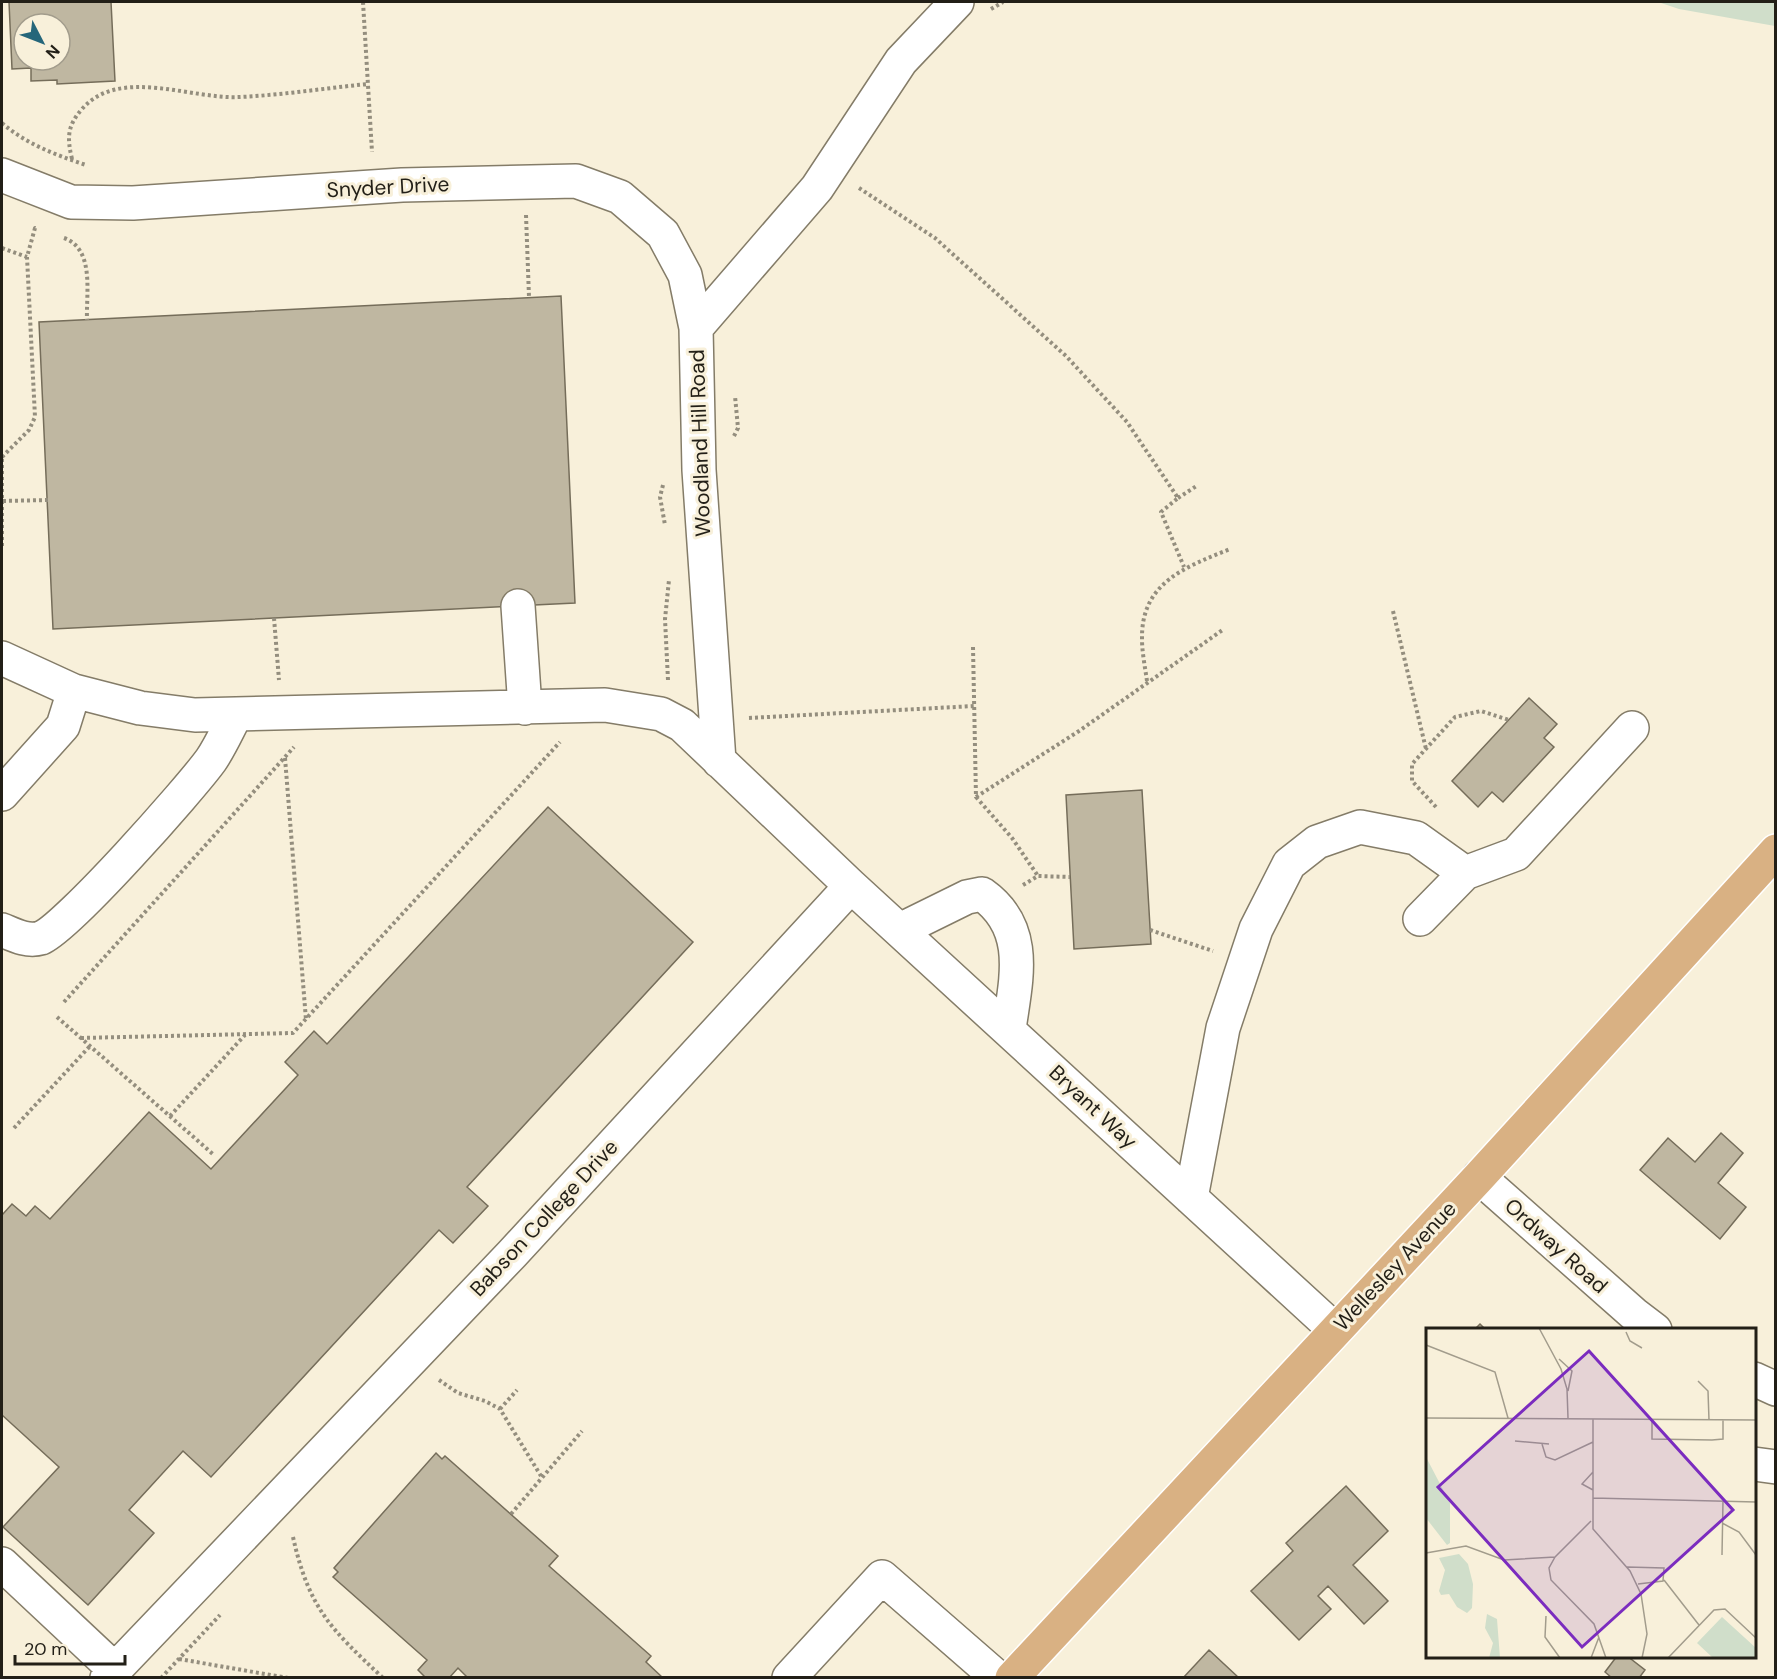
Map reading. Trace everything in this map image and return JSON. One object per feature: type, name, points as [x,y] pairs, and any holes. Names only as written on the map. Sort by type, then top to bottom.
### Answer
[{"type":"main road","name":"Wellesley Avenue","points":[[1012,1677],[1479,1177],[1776,851]]},
{"type":"street","name":"Woodland Hill Road","points":[[719,761],[699,470],[696,328],[817,188],[901,61],[957,2]]},
{"type":"street","name":"Snyder Drive","points":[[2,175],[71,202],[133,203],[402,185],[576,181],[620,197],[663,234],[685,275],[696,328]]},
{"type":"street","points":[[518,606],[525,708]]},
{"type":"street","points":[[2,658],[74,691],[140,708],[195,716],[605,705],[661,714],[682,725],[851,886]]},
{"type":"street","points":[[2,794],[63,726],[74,691]]},
{"type":"street","points":[[2,930],[28,940],[41,938],[70,916],[201,774],[234,716]]},
{"type":"street","points":[[1420,919],[1465,873],[1516,854],[1632,728]]},
{"type":"street","points":[[1191,1198],[1223,1028],[1256,929],[1289,864],[1317,842],[1360,827],[1416,838],[1465,873]]},
{"type":"street","name":"Bryant Way","points":[[851,886],[1335,1330]]},
{"type":"street","name":"Babson College Drive","points":[[118,1665],[512,1254],[851,886]]},
{"type":"street","points":[[900,930],[967,897],[982,894],[994,903],[1014,932],[1017,976],[1009,1029]]},
{"type":"street","name":"Ordway Road","points":[[1479,1177],[1644,1324]]},
{"type":"street","points":[[1756,1379],[1776,1389]]},
{"type":"street","points":[[1756,1464],[1776,1467]]},
{"type":"street","points":[[2,1564],[118,1665]]},
{"type":"street","points":[[789,1677],[882,1577],[998,1677]]},
{"type":"path","points":[[363,2],[372,151],[368,159]]},
{"type":"path","points":[[72,160],[67,138],[73,120],[88,102],[110,91],[161,87],[238,98],[368,84]]},
{"type":"path","points":[[2,123],[11,131],[54,154],[93,167]]},
{"type":"path","points":[[853,184],[935,238],[1066,356],[1127,422],[1178,498]]},
{"type":"path","points":[[526,206],[529,297]]},
{"type":"path","points":[[2,546],[2,457],[29,430],[34,417],[27,257],[35,228],[44,231]]},
{"type":"path","points":[[62,238],[80,247],[86,259],[87,320]]},
{"type":"path","points":[[2,248],[27,257]]},
{"type":"path","points":[[665,528],[660,497],[666,476]]},
{"type":"path","points":[[1184,567],[1161,512],[1198,485]]},
{"type":"path","points":[[3,501],[48,500]]},
{"type":"path","points":[[1147,681],[1142,638],[1147,608],[1163,583],[1184,567],[1230,549]]},
{"type":"path","points":[[661,714],[668,694],[665,619],[669,572]]},
{"type":"path","points":[[1393,611],[1426,749]]},
{"type":"path","points":[[274,618],[280,688]]},
{"type":"path","points":[[976,797],[1079,731],[1224,629]]},
{"type":"path","points":[[973,648],[976,797],[1012,838],[1038,876]]},
{"type":"path","points":[[716,725],[761,715],[974,706]]},
{"type":"path","points":[[1440,811],[1412,782],[1412,764],[1455,717],[1481,711],[1509,720]]},
{"type":"path","points":[[81,1038],[293,1033],[562,739]]},
{"type":"path","points":[[64,1002],[297,745]]},
{"type":"path","points":[[285,758],[306,1020]]},
{"type":"path","points":[[994,903],[1038,876],[1070,877]]},
{"type":"path","points":[[1150,930],[1245,962]]},
{"type":"path","points":[[57,1017],[214,1155]]},
{"type":"path","points":[[170,1116],[246,1034]]},
{"type":"path","points":[[14,1128],[90,1046]]},
{"type":"path","points":[[438,1380],[458,1393],[485,1401],[500,1409],[541,1476]]},
{"type":"path","points":[[500,1409],[517,1390]]},
{"type":"path","points":[[511,1514],[541,1476],[582,1431]]},
{"type":"path","points":[[293,1537],[308,1592],[326,1620],[383,1677]]},
{"type":"path","points":[[118,1665],[288,1677]]},
{"type":"green space","points":[[1658,2],[1775,2],[1775,26],[1679,9]]},
{"type":"building","points":[[9,2],[111,2],[115,81],[57,84],[57,80],[31,81],[31,72],[72,72],[72,12],[12,12],[12,69]]},
{"type":"building","points":[[561,296],[575,603],[53,629],[39,322]]},
{"type":"building","points":[[1529,698],[1557,724],[1544,738],[1554,747],[1503,802],[1492,792],[1478,807],[1452,781]]},
{"type":"building","points":[[1142,790],[1151,944],[1074,949],[1066,795]]},
{"type":"building","points":[[548,807],[693,942],[467,1187],[488,1206],[453,1243],[439,1230],[211,1477],[183,1451],[129,1510],[154,1533],[88,1605],[3,1527],[59,1467],[2,1415],[2,1215],[12,1204],[26,1216],[35,1206],[50,1219],[149,1112],[211,1169],[298,1075],[285,1062],[314,1031],[327,1044]]},
{"type":"building","points":[[1721,1133],[1743,1153],[1718,1183],[1746,1207],[1720,1239],[1640,1170],[1668,1138],[1695,1162]]},
{"type":"building","points":[[436,1453],[442,1459],[445,1456],[558,1556],[549,1566],[651,1656],[646,1662],[663,1678],[468,1678],[458,1668],[449,1678],[426,1678],[418,1670],[427,1660],[333,1577],[338,1572],[334,1568]]},
{"type":"building","points":[[1346,1486],[1388,1531],[1353,1565],[1388,1601],[1364,1624],[1328,1586],[1318,1596],[1331,1609],[1299,1640],[1251,1591],[1293,1551],[1286,1543]]},
{"type":"building","points":[[1209,1650],[1239,1678],[1183,1678]]},
{"type":"building","points":[[1616,1658],[1630,1658],[1645,1670],[1639,1678],[1612,1678],[1605,1672]]}]
